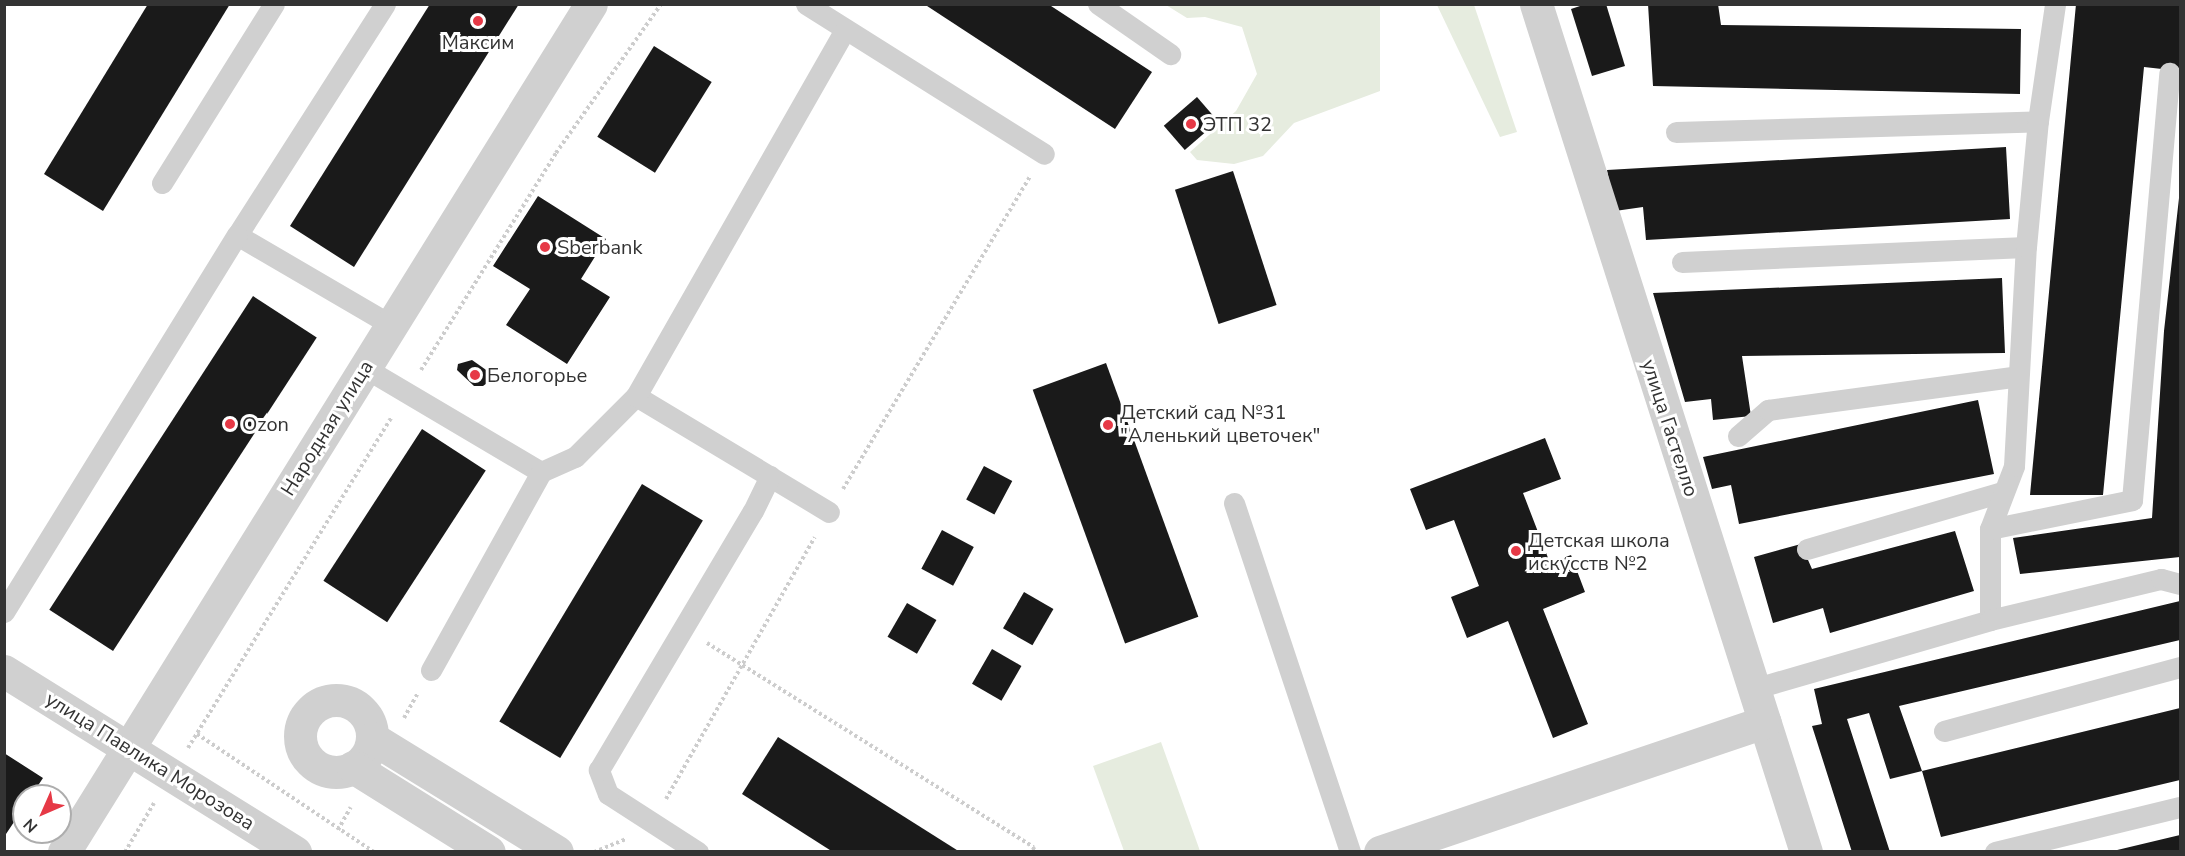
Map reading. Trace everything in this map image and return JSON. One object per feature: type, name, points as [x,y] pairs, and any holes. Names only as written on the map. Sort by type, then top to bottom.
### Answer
[{"type":"street","name":"Народная улица","points":[[64,852],[591,4]]},
{"type":"street","name":"улица Гастелло","points":[[1536,4],[1806,852]]},
{"type":"street","name":"улица Павлика Морозова","points":[[4,671],[295,852]]},
{"type":"street","points":[[325,701],[348,701],[365,715],[372,738],[365,758],[353,767],[335,772],[324,770],[306,757],[299,735],[306,714],[325,701]]},
{"type":"street","points":[[1380,852],[1765,722]]},
{"type":"street","points":[[372,738],[557,852]]},
{"type":"street","points":[[353,767],[489,852]]},
{"type":"lane","points":[[162,183],[274,4]]},
{"type":"lane","points":[[4,612],[237,234],[385,4]]},
{"type":"lane","points":[[806,4],[1044,153]]},
{"type":"lane","points":[[1098,4],[1170,54]]},
{"type":"lane","points":[[1990,620],[1990,529],[2002,492],[2014,466],[2026,247],[2038,121],[2055,4]]},
{"type":"lane","points":[[431,670],[541,472],[575,457],[636,396],[845,29]]},
{"type":"lane","points":[[1990,529],[2132,500],[2169,74]]},
{"type":"lane","points":[[1676,132],[2038,121]]},
{"type":"lane","points":[[237,234],[392,325]]},
{"type":"lane","points":[[1682,262],[2026,247]]},
{"type":"lane","points":[[365,368],[541,472]]},
{"type":"lane","points":[[1738,436],[1768,410],[2018,376]]},
{"type":"lane","points":[[636,396],[829,512]]},
{"type":"lane","points":[[698,852],[608,794],[599,770],[770,476]]},
{"type":"lane","points":[[1807,549],[2002,492]]},
{"type":"lane","points":[[1234,503],[1350,852]]},
{"type":"lane","points":[[1753,689],[1990,620],[2161,579],[2181,584]]},
{"type":"lane","points":[[1944,731],[2181,668]]},
{"type":"lane","points":[[1995,852],[2181,807]]},
{"type":"path","points":[[125,852],[556,153],[661,4]]},
{"type":"path","points":[[683,629],[1033,847],[1035,852]]},
{"type":"path","points":[[197,734],[374,852]]},
{"type":"shaded area","points":[[1166,5],[1380,5],[1380,91],[1294,123],[1263,156],[1234,164],[1197,160],[1190,152],[1236,111],[1257,74],[1242,27],[1205,17],[1187,18]]},
{"type":"shaded area","points":[[1437,5],[1474,5],[1517,132],[1500,137]]},
{"type":"shaded area","points":[[1161,742],[1200,851],[1124,851],[1093,766]]},
{"type":"building","points":[[148,4],[230,4],[103,211],[44,174]]},
{"type":"building","points":[[430,4],[519,4],[354,267],[290,226]]},
{"type":"building","points":[[924,4],[1048,4],[1152,72],[1115,129]]},
{"type":"building","points":[[1586,4],[1606,4],[1625,66],[1592,76],[1571,9]]},
{"type":"building","points":[[1648,4],[1718,4],[1721,25],[2021,29],[2020,94],[1653,86]]},
{"type":"building","points":[[2076,4],[2180,4],[2180,71],[2144,67],[2103,495],[2030,495]]},
{"type":"building","points":[[654,46],[712,82],[655,173],[597,137]]},
{"type":"building","name":"ЭТП 32","points":[[1197,97],[1218,121],[1185,150],[1164,126]]},
{"type":"building","points":[[2006,147],[2010,219],[1646,240],[1643,207],[1615,211],[1607,170]]},
{"type":"building","points":[[1233,171],[1277,305],[1219,324],[1175,190]]},
{"type":"building","points":[[538,196],[606,239],[581,279],[610,297],[567,364],[506,325],[530,289],[493,266]]},
{"type":"building","points":[[2179,198],[2180,557],[2020,574],[2013,538],[2152,518],[2164,331]]},
{"type":"building","points":[[2002,278],[2005,353],[1742,356],[1751,416],[1713,420],[1711,399],[1685,402],[1653,293]]},
{"type":"building","points":[[253,296],[317,337],[113,651],[49,610]]},
{"type":"building","name":"Белогорье","points":[[472,360],[489,372],[490,381],[483,386],[474,386],[457,370],[458,364]]},
{"type":"building","points":[[1106,363],[1198,617],[1125,643],[1033,390]]},
{"type":"building","points":[[1978,400],[1994,474],[1739,524],[1731,485],[1712,489],[1703,457]]},
{"type":"building","points":[[422,429],[486,470],[387,622],[323,581]]},
{"type":"building","points":[[1545,438],[1561,479],[1523,493],[1550,563],[1571,555],[1585,592],[1543,609],[1588,724],[1553,738],[1508,621],[1467,638],[1451,597],[1479,586],[1454,520],[1426,530],[1410,489]]},
{"type":"building","points":[[984,466],[1012,481],[994,515],[966,500]]},
{"type":"building","points":[[642,484],[703,521],[560,758],[499,721]]},
{"type":"building","points":[[942,530],[974,547],[953,586],[921,569]]},
{"type":"building","points":[[1955,531],[1974,591],[1830,633],[1823,608],[1773,623],[1754,557],[1801,544],[1812,569]]},
{"type":"building","points":[[1024,592],[1053,609],[1032,645],[1003,628]]},
{"type":"building","points":[[2180,601],[2180,640],[1899,706],[1922,771],[1890,779],[1869,713],[1847,719],[1890,852],[1852,852],[1812,726],[1822,724],[1814,689]]},
{"type":"building","points":[[907,603],[936,620],[917,654],[888,637]]},
{"type":"building","points":[[992,649],[1021,666],[1001,701],[972,684]]},
{"type":"building","points":[[2180,708],[2180,780],[1941,837],[1922,771]]},
{"type":"building","points":[[778,737],[960,852],[833,852],[742,794]]},
{"type":"building","points":[[4,753],[43,778],[39,784],[12,784],[12,825],[4,837]]},
{"type":"building","points":[[2180,835],[2180,852],[2113,852],[2113,851]]},
{"type":"place","name":"Максим","points":[[478,21]]},
{"type":"place","name":"ЭТП 32","points":[[1191,124]]},
{"type":"place","name":"Sberbank","points":[[545,247]]},
{"type":"place","name":"Белогорье","points":[[475,375]]},
{"type":"place","name":"Ozon","points":[[230,424]]},
{"type":"place","name":"Детский сад №31 \"Аленький цветочек\"","points":[[1108,425]]},
{"type":"place","name":"Детская школа искусств №2","points":[[1516,551]]}]
